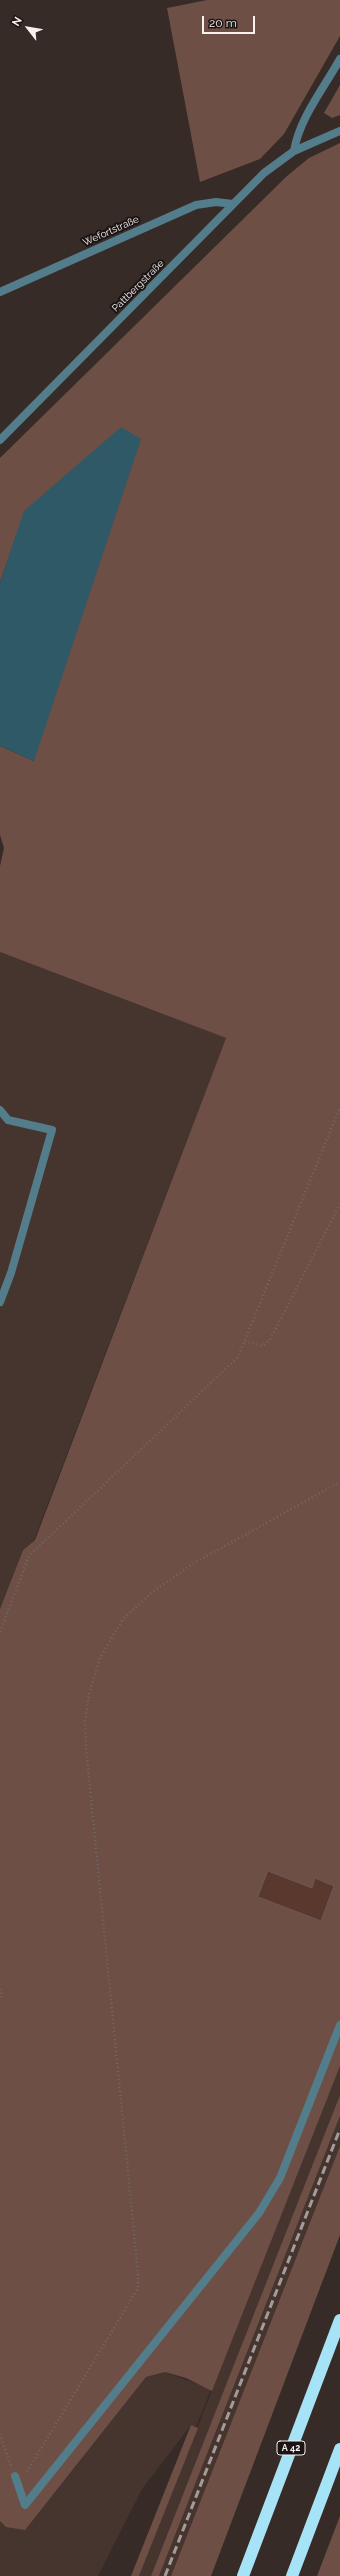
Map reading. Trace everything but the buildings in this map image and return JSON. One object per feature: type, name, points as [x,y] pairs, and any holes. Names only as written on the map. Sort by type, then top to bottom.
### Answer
[{"type":"highway","name":"A 42","points":[[243,2576],[340,2320]]},
{"type":"highway","points":[[292,2576],[340,2449]]},
{"type":"street","points":[[294,151],[296,139],[340,59]]},
{"type":"street","name":"Pattbergstraße","points":[[0,440],[264,173],[294,151],[340,130]]},
{"type":"street","name":"Wefortstraße","points":[[0,292],[196,205],[216,202],[233,204]]},
{"type":"street","points":[[0,1110],[8,1120],[52,1130],[0,1302]]},
{"type":"street","points":[[15,2476],[25,2505],[259,2213],[280,2178],[340,2025]]},
{"type":"path","points":[[0,1632],[29,1556],[238,1357],[340,1107]]},
{"type":"path","points":[[245,1341],[262,1346],[270,1340],[340,1204]]},
{"type":"path","points":[[19,2486],[138,2288],[138,2274],[86,1747],[85,1721],[89,1694],[100,1658],[123,1619],[152,1593],[194,1563],[340,1482]]},
{"type":"path","points":[[0,1989],[0,2000]]},
{"type":"path","points":[[0,2434],[15,2476]]},
{"type":"shaded area","points":[[207,0],[340,0],[340,36],[284,134],[260,159],[200,182],[167,8]]},
{"type":"shaded area","points":[[340,85],[340,115],[332,118],[324,113]]},
{"type":"shaded area","points":[[340,143],[340,2066],[212,2391],[186,2378],[165,2372],[146,2377],[25,2530],[6,2527],[0,2521],[0,1609],[23,1550],[35,1540],[226,1038],[0,952],[0,866],[4,848],[0,835],[0,746],[34,761],[25,511],[0,582],[0,458],[287,176],[309,158]]},
{"type":"shaded area","points":[[0,952],[226,1038],[34,1540],[23,1550],[0,1609]]},
{"type":"shaded area","points":[[340,2065],[340,2095],[223,2394],[151,2576],[139,2576]]},
{"type":"shaded area","points":[[340,2095],[340,2116],[159,2576],[151,2576]]},
{"type":"shaded area","points":[[340,2116],[340,2146],[171,2576],[159,2576]]},
{"type":"shaded area","points":[[340,2146],[340,2235],[211,2576],[171,2576]]},
{"type":"shaded area","points":[[165,2372],[211,2389],[196,2427],[191,2425],[142,2489],[98,2576],[0,2576],[0,2521],[6,2527],[52,2496],[146,2377]]},
{"type":"shaded area","points":[[191,2425],[198,2428],[139,2576],[131,2576]]},
{"type":"shaded area","points":[[340,2516],[340,2576],[317,2576]]},
{"type":"water","points":[[121,427],[141,439],[34,761],[0,746],[0,582],[24,511]]},
{"type":"railway","points":[[165,2576],[340,2129]]}]
